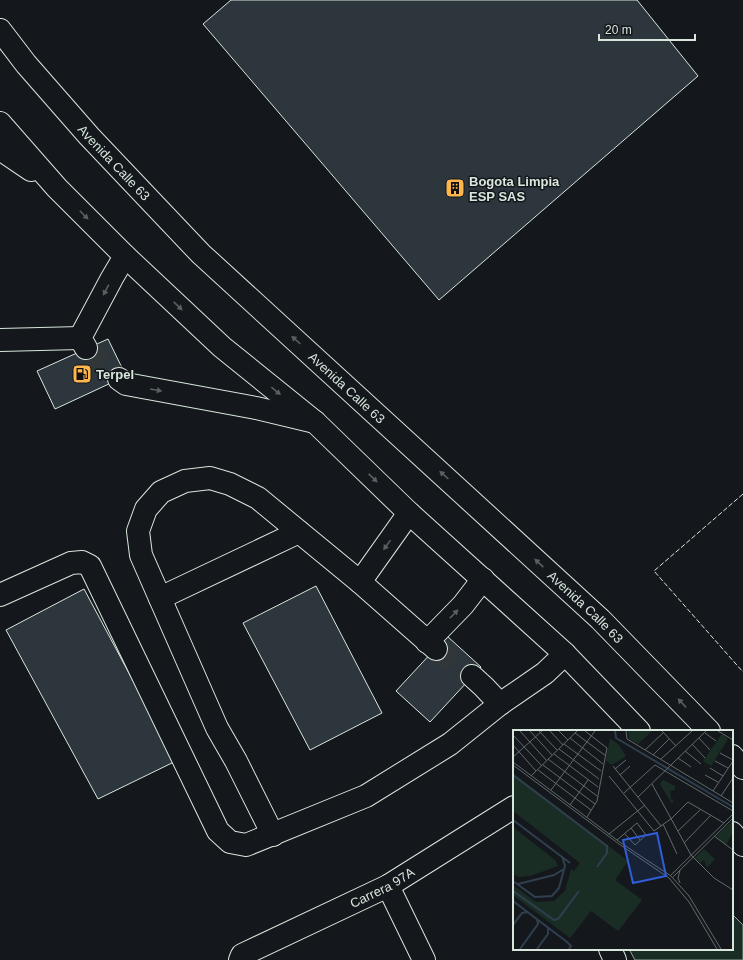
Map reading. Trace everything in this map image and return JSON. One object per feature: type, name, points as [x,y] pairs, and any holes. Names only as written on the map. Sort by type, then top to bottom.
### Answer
[{"type":"main road","name":"Avenida Calle 63","points":[[0,30],[26,64],[88,136],[202,254],[600,619],[708,730]]},
{"type":"main road","points":[[0,123],[57,188],[126,256],[222,347],[316,422],[409,513],[565,654],[638,730]]},
{"type":"main road","points":[[0,150],[57,188]]},
{"type":"main road","points":[[0,340],[83,343],[112,278],[126,256]]},
{"type":"main road","points":[[119,379],[126,384],[256,408],[316,422]]},
{"type":"main road","points":[[273,835],[217,728],[141,555],[138,531],[146,509],[161,492],[185,481],[210,478],[230,484],[258,498],[360,582],[432,645],[483,579]]},
{"type":"main road","points":[[360,582],[409,513]]},
{"type":"main road","points":[[160,598],[299,532]]},
{"type":"main road","points":[[0,595],[71,563],[82,562],[90,566],[218,831],[230,842],[246,845],[366,796],[450,744],[500,704],[545,673],[565,654]]},
{"type":"main road","points":[[472,676],[500,704]]},
{"type":"main road","points":[[733,757],[743,768]]},
{"type":"main road","name":"Carrera 97A","points":[[241,957],[388,886],[513,808]]},
{"type":"main road","points":[[733,834],[743,845]]},
{"type":"main road","points":[[388,886],[424,960]]},
{"type":"main road","points":[[610,950],[615,960]]},
{"type":"green space","points":[[733,915],[743,925],[743,960],[635,960],[630,950],[733,950]]},
{"type":"building","name":"Bogota Limpia ESP SAS","points":[[231,0],[637,0],[698,76],[439,300],[203,24]]},
{"type":"building","name":"Terpel","points":[[108,339],[126,376],[55,409],[37,371]]},
{"type":"building","points":[[316,586],[382,713],[310,750],[243,623]]},
{"type":"building","points":[[84,589],[176,761],[98,799],[6,630]]},
{"type":"building","points":[[447,636],[481,667],[430,722],[396,691]]},
{"type":"tunnel","points":[[86,348],[119,379]]},
{"type":"tunnel","points":[[436,649],[472,676]]},
{"type":"fence","points":[[743,494],[654,571],[743,672]]},
{"type":"place","name":"Bogota Limpia ESP SAS","points":[[455,188]]},
{"type":"place","name":"Terpel","points":[[82,374]]}]
